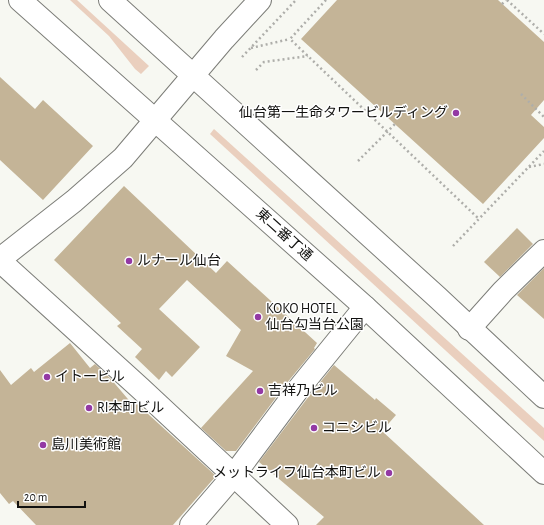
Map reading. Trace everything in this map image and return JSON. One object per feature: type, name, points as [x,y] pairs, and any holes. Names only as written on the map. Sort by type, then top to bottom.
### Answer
[{"type":"main road","name":"東二番丁通","points":[[20,0],[365,307],[544,474]]},
{"type":"main road","points":[[110,0],[437,297],[469,329],[544,397]]},
{"type":"main road","points":[[260,0],[123,158],[74,201],[0,260],[287,525]]},
{"type":"main road","points":[[469,329],[503,291],[544,251]]},
{"type":"main road","points":[[191,525],[234,475],[300,387],[365,307]]},
{"type":"path","points":[[242,57],[296,0]]},
{"type":"path","points":[[251,48],[290,39],[326,0]]},
{"type":"path","points":[[502,4],[507,0],[544,34]]},
{"type":"path","points":[[290,39],[479,219]]},
{"type":"path","points":[[256,70],[264,62],[308,56]]},
{"type":"path","points":[[521,94],[544,117]]},
{"type":"path","points":[[358,161],[395,124]]},
{"type":"path","points":[[453,246],[544,152]]},
{"type":"path","points":[[529,167],[544,164]]},
{"type":"shaded area","points":[[70,0],[77,0],[149,66],[141,74],[135,69],[109,36]]},
{"type":"shaded area","points":[[214,129],[544,428],[544,441],[210,134]]},
{"type":"building","name":"仙台第一生命タワービルディング","points":[[337,0],[498,0],[544,42],[544,100],[531,115],[544,127],[544,138],[483,204],[301,39]]},
{"type":"building","points":[[0,77],[35,109],[43,100],[93,146],[43,200],[0,160]]},
{"type":"building","points":[[124,186],[216,273],[227,261],[317,343],[314,348],[315,349],[286,384],[236,451],[226,451],[201,428],[253,371],[226,356],[241,330],[187,280],[159,309],[200,347],[172,377],[166,371],[159,380],[135,357],[142,349],[117,326],[121,323],[54,260]]},
{"type":"building","points":[[517,228],[533,244],[500,277],[484,262]]},
{"type":"building","points":[[544,268],[544,319],[517,295]]},
{"type":"building","points":[[70,343],[90,368],[95,364],[110,378],[133,405],[136,403],[216,476],[173,525],[36,525],[13,501],[9,504],[0,493],[0,370],[11,385],[31,368],[34,372]]},
{"type":"building","points":[[334,365],[375,400],[376,398],[396,415],[382,431],[484,525],[316,525],[324,517],[259,462]]},
{"type":"place","name":"仙台第一生命タワービルディング","points":[[456,113]]},
{"type":"place","name":"ルナール仙台","points":[[129,261]]},
{"type":"place","name":"KOKO HOTEL 仙台勾当台公園","points":[[258,317]]},
{"type":"place","name":"イトービル","points":[[47,377]]},
{"type":"place","name":"吉祥乃ビル","points":[[260,391]]},
{"type":"place","name":"RI本町ビル","points":[[89,408]]},
{"type":"place","name":"コニシビル","points":[[314,428]]},
{"type":"place","name":"島川美術館","points":[[43,445]]},
{"type":"place","name":"メットライフ仙台本町ビル","points":[[389,473]]}]
